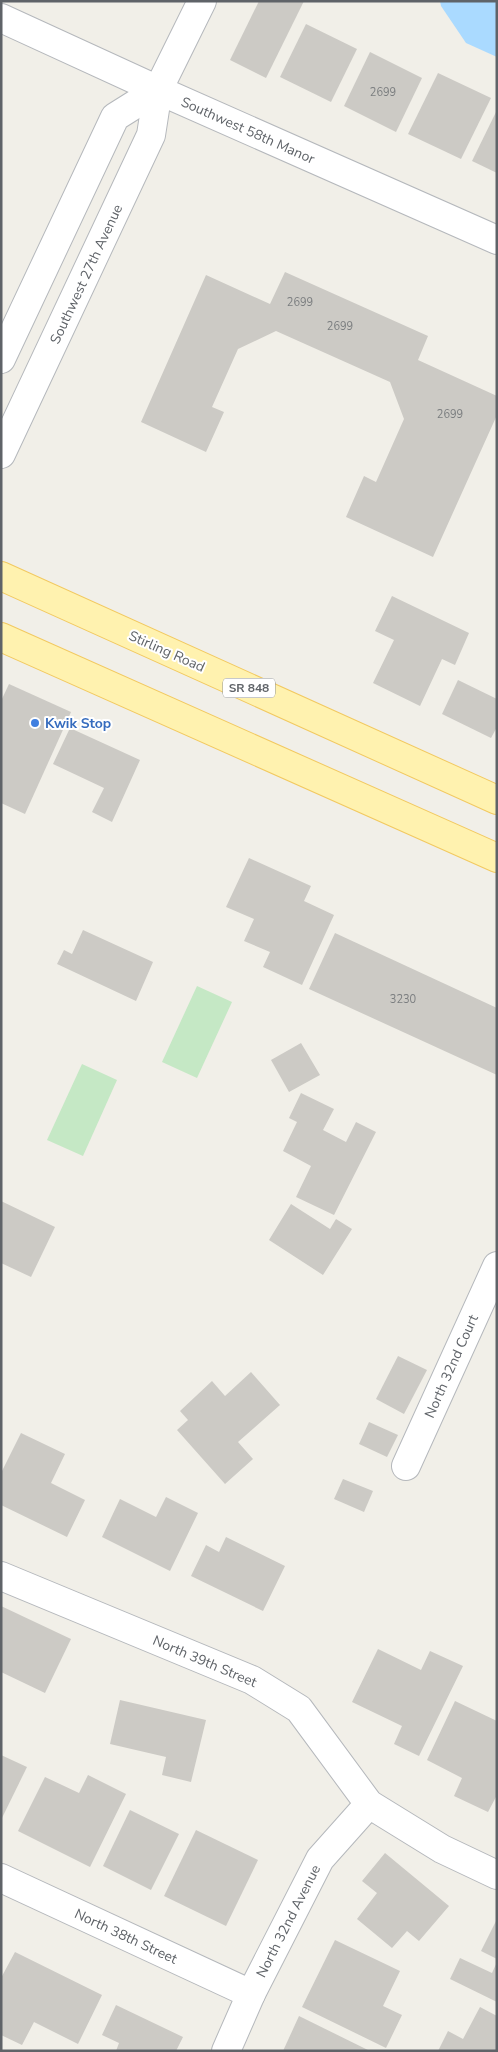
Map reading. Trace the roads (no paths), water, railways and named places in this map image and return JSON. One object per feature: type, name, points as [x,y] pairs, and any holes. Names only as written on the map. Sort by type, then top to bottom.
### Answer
[{"type":"main road","name":"Stirling Road","points":[[1,576],[497,800]]},
{"type":"main road","points":[[1,637],[497,858]]},
{"type":"street","name":"Southwest 27th Avenue","points":[[1,454],[152,135],[158,90],[202,1]]},
{"type":"street","name":"Southwest 58th Manor","points":[[1,18],[158,90],[497,240]]},
{"type":"street","points":[[1,359],[115,117],[158,90]]},
{"type":"street","points":[[58,238],[70,250],[76,269],[76,295]]},
{"type":"street","name":"North 32nd Court","points":[[406,1466],[497,1266]]},
{"type":"street","name":"North 39th Street","points":[[1,1576],[252,1680],[298,1709],[369,1804],[442,1849],[497,1875]]},
{"type":"street","name":"North 32nd Avenue","points":[[226,2051],[251,1994],[320,1859],[369,1804]]},
{"type":"street","name":"North 38th Street","points":[[1,1878],[251,1994]]},
{"type":"water","points":[[440,1],[497,1],[497,57],[466,43],[441,6]]},
{"type":"place","name":"Kwik Stop","points":[[35,723]]}]
